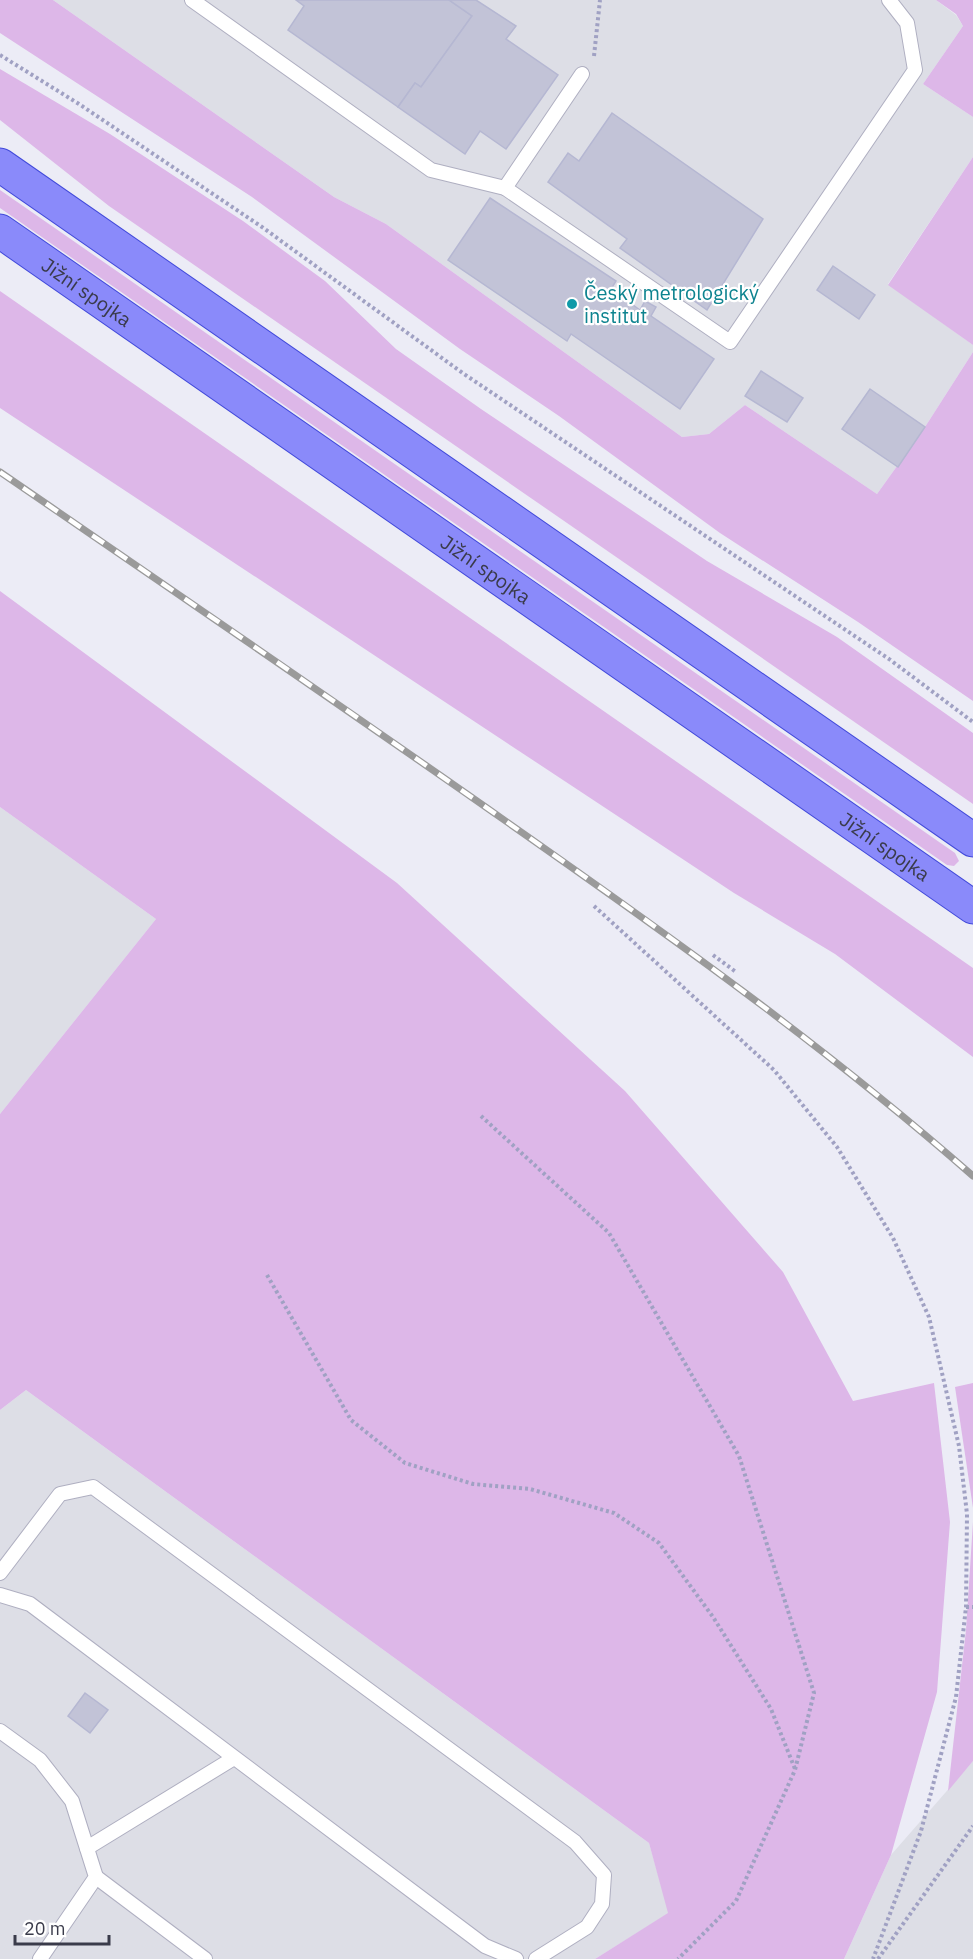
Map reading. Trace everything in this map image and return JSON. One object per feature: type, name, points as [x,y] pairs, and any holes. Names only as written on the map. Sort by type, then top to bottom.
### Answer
[{"type":"highway","points":[[0,165],[973,840]]},
{"type":"highway","name":"Jižní spojka","points":[[0,231],[973,907]]},
{"type":"lane","points":[[192,0],[431,170],[505,188],[730,342],[915,70],[907,23],[889,0]]},
{"type":"lane","points":[[505,188],[582,74]]},
{"type":"lane","points":[[0,1573],[60,1494],[93,1487],[575,1842],[604,1875],[602,1904],[587,1928],[536,1959]]},
{"type":"lane","points":[[0,1595],[30,1604],[485,1946],[516,1959]]},
{"type":"lane","points":[[0,1731],[40,1760],[72,1801],[96,1877],[200,1958]]},
{"type":"lane","points":[[87,1848],[234,1758]]},
{"type":"lane","points":[[40,1959],[96,1877]]},
{"type":"path","points":[[582,74],[595,55],[600,0]]},
{"type":"path","points":[[0,55],[79,104],[252,221],[464,374],[889,659],[973,722]]},
{"type":"path","points":[[594,906],[774,1070],[837,1147],[893,1238],[928,1317],[959,1446],[967,1514],[966,1606],[956,1697],[921,1832],[873,1959]]},
{"type":"path","points":[[713,955],[736,972]]},
{"type":"path","points":[[480,1116],[609,1233],[739,1455],[814,1693],[795,1770],[736,1901],[678,1959]]},
{"type":"path","points":[[267,1275],[351,1420],[405,1463],[473,1484],[530,1489],[614,1514],[659,1543],[713,1617],[771,1709],[795,1770]]},
{"type":"path","points":[[966,1606],[973,1607]]},
{"type":"path","points":[[878,1959],[973,1826]]},
{"type":"shaded area","points":[[0,0],[53,0],[334,197],[386,224],[682,437],[709,434],[745,405],[877,494],[925,427],[973,352],[973,701],[858,622],[720,533],[559,416],[460,349],[252,197],[0,33]]},
{"type":"shaded area","points":[[53,0],[936,0],[956,15],[963,26],[923,84],[973,117],[973,157],[888,284],[973,345],[973,352],[925,427],[877,494],[745,405],[709,434],[682,437],[386,224],[334,197]]},
{"type":"shaded area","points":[[936,0],[973,0],[973,117],[923,84],[963,26],[956,14]]},
{"type":"shaded area","points":[[0,69],[110,134],[243,221],[325,281],[396,349],[481,409],[707,561],[837,637],[973,733],[973,804],[109,206],[0,120]]},
{"type":"shaded area","points":[[973,157],[973,345],[888,285]]},
{"type":"shaded area","points":[[0,190],[955,853],[959,861],[954,866],[947,865],[0,208]]},
{"type":"shaded area","points":[[0,291],[973,968],[973,1057],[835,954],[734,893],[0,408]]},
{"type":"shaded area","points":[[0,591],[397,883],[625,1091],[783,1272],[853,1401],[934,1383],[950,1522],[937,1692],[891,1855],[844,1959],[595,1959],[668,1913],[649,1843],[26,1390],[0,1410],[0,1114],[156,919],[0,807]]},
{"type":"shaded area","points":[[0,807],[156,919],[0,1114]]},
{"type":"shaded area","points":[[973,1383],[973,1508],[955,1387]]},
{"type":"shaded area","points":[[26,1390],[649,1843],[669,1913],[595,1959],[0,1959],[0,1410]]},
{"type":"shaded area","points":[[973,1522],[973,1761],[948,1791],[966,1630]]},
{"type":"shaded area","points":[[973,1761],[973,1959],[844,1959],[891,1855]]},
{"type":"building","points":[[296,0],[449,0],[472,16],[421,87],[415,83],[398,107],[288,30],[304,6]]},
{"type":"building","points":[[449,0],[476,0],[516,26],[506,39],[558,75],[506,149],[480,131],[465,154],[398,107],[415,83],[421,87],[472,16]]},
{"type":"building","points":[[612,113],[763,219],[707,310],[620,248],[627,239],[548,182],[568,153],[579,161]]},
{"type":"building","name":"Český metrologický institut","points":[[490,198],[616,281],[611,289],[640,310],[645,301],[656,307],[651,316],[714,359],[680,409],[571,334],[567,341],[448,260]]},
{"type":"building","points":[[833,266],[875,295],[859,319],[817,290]]},
{"type":"building","points":[[761,371],[803,398],[787,422],[745,396]]},
{"type":"building","points":[[870,389],[925,427],[898,467],[842,429]]},
{"type":"building","points":[[85,1693],[108,1710],[90,1733],[68,1716]]},
{"type":"railway","points":[[0,472],[381,734],[686,949],[861,1082],[973,1176]]},
{"type":"place","name":"Český metrologický institut","points":[[572,304]]}]
